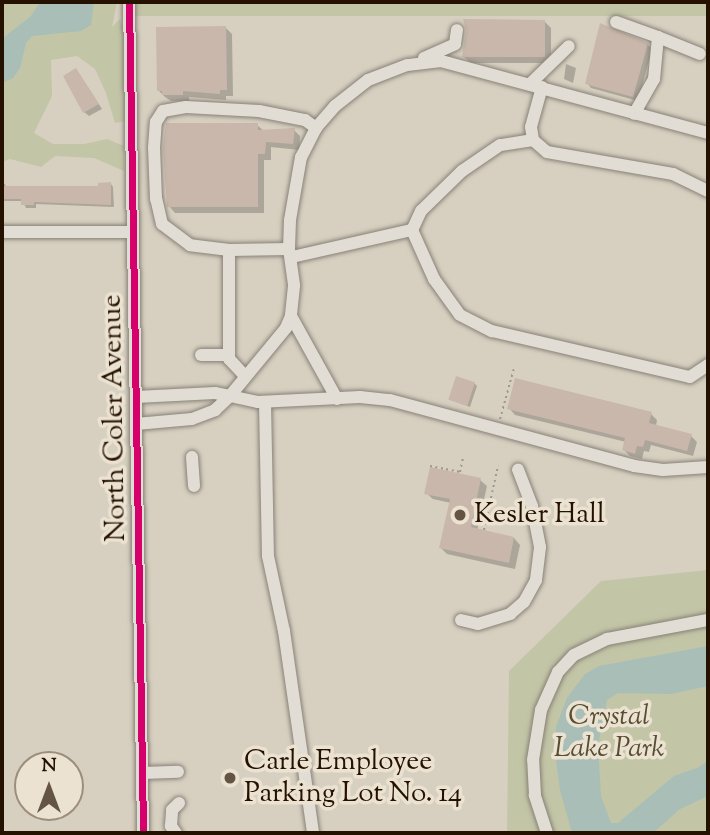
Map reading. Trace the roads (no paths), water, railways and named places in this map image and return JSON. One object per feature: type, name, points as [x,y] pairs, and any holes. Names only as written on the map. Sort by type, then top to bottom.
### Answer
[{"type":"street","name":"North Coler Avenue","points":[[129,2],[143,833]]},
{"type":"street","points":[[616,22],[700,54]]},
{"type":"street","points":[[457,30],[455,44],[464,64]]},
{"type":"street","points":[[634,114],[654,79],[659,37]]},
{"type":"street","points":[[136,425],[192,419],[215,410],[230,396],[286,328],[291,316],[294,286],[291,253],[296,173],[316,128],[354,89],[455,44]]},
{"type":"street","points":[[569,46],[536,85],[531,127],[533,140],[547,152],[673,173],[708,191]]},
{"type":"street","points":[[407,65],[441,61],[464,64],[708,133]]},
{"type":"street","points":[[316,128],[305,120],[259,111],[186,107],[163,111],[156,122],[154,148],[156,199],[162,224],[190,245],[291,253],[412,230]]},
{"type":"street","points":[[533,140],[500,145],[462,171],[421,211],[412,230],[434,279],[460,315],[492,331],[690,377],[708,365]]},
{"type":"street","points":[[2,232],[133,232]]},
{"type":"street","points":[[229,250],[229,355],[245,376]]},
{"type":"street","points":[[291,316],[337,399]]},
{"type":"street","points":[[201,355],[229,355]]},
{"type":"street","points":[[135,397],[215,393],[265,402],[390,400],[634,466],[663,470],[708,467]]},
{"type":"street","points":[[265,402],[268,556],[284,631],[313,833]]},
{"type":"street","points":[[192,457],[194,486]]},
{"type":"street","points":[[461,620],[478,624],[510,614],[524,602],[536,580],[540,547],[532,506],[518,470]]},
{"type":"street","points":[[547,833],[535,794],[533,760],[541,710],[558,672],[573,655],[607,639],[708,620]]},
{"type":"street","points":[[142,773],[178,772]]},
{"type":"street","points":[[176,833],[171,826],[172,810],[179,803]]},
{"type":"water","points":[[40,2],[94,2],[91,25],[81,31],[32,36],[26,43],[20,68],[13,78],[2,83],[2,39],[31,16]]},
{"type":"water","points":[[708,646],[708,686],[671,694],[618,693],[607,700],[598,745],[601,796],[611,823],[618,823],[674,776],[708,761],[708,796],[680,809],[653,833],[572,833],[560,790],[556,759],[556,727],[567,698],[585,674],[599,666]]},
{"type":"place","name":"Kesler Hall","points":[[460,515]]},
{"type":"place","name":"Carle Employee Parking Lot No. 14","points":[[230,778]]},
{"type":"park label","name":"Crystal Lake Park","points":[[609,733]]}]
